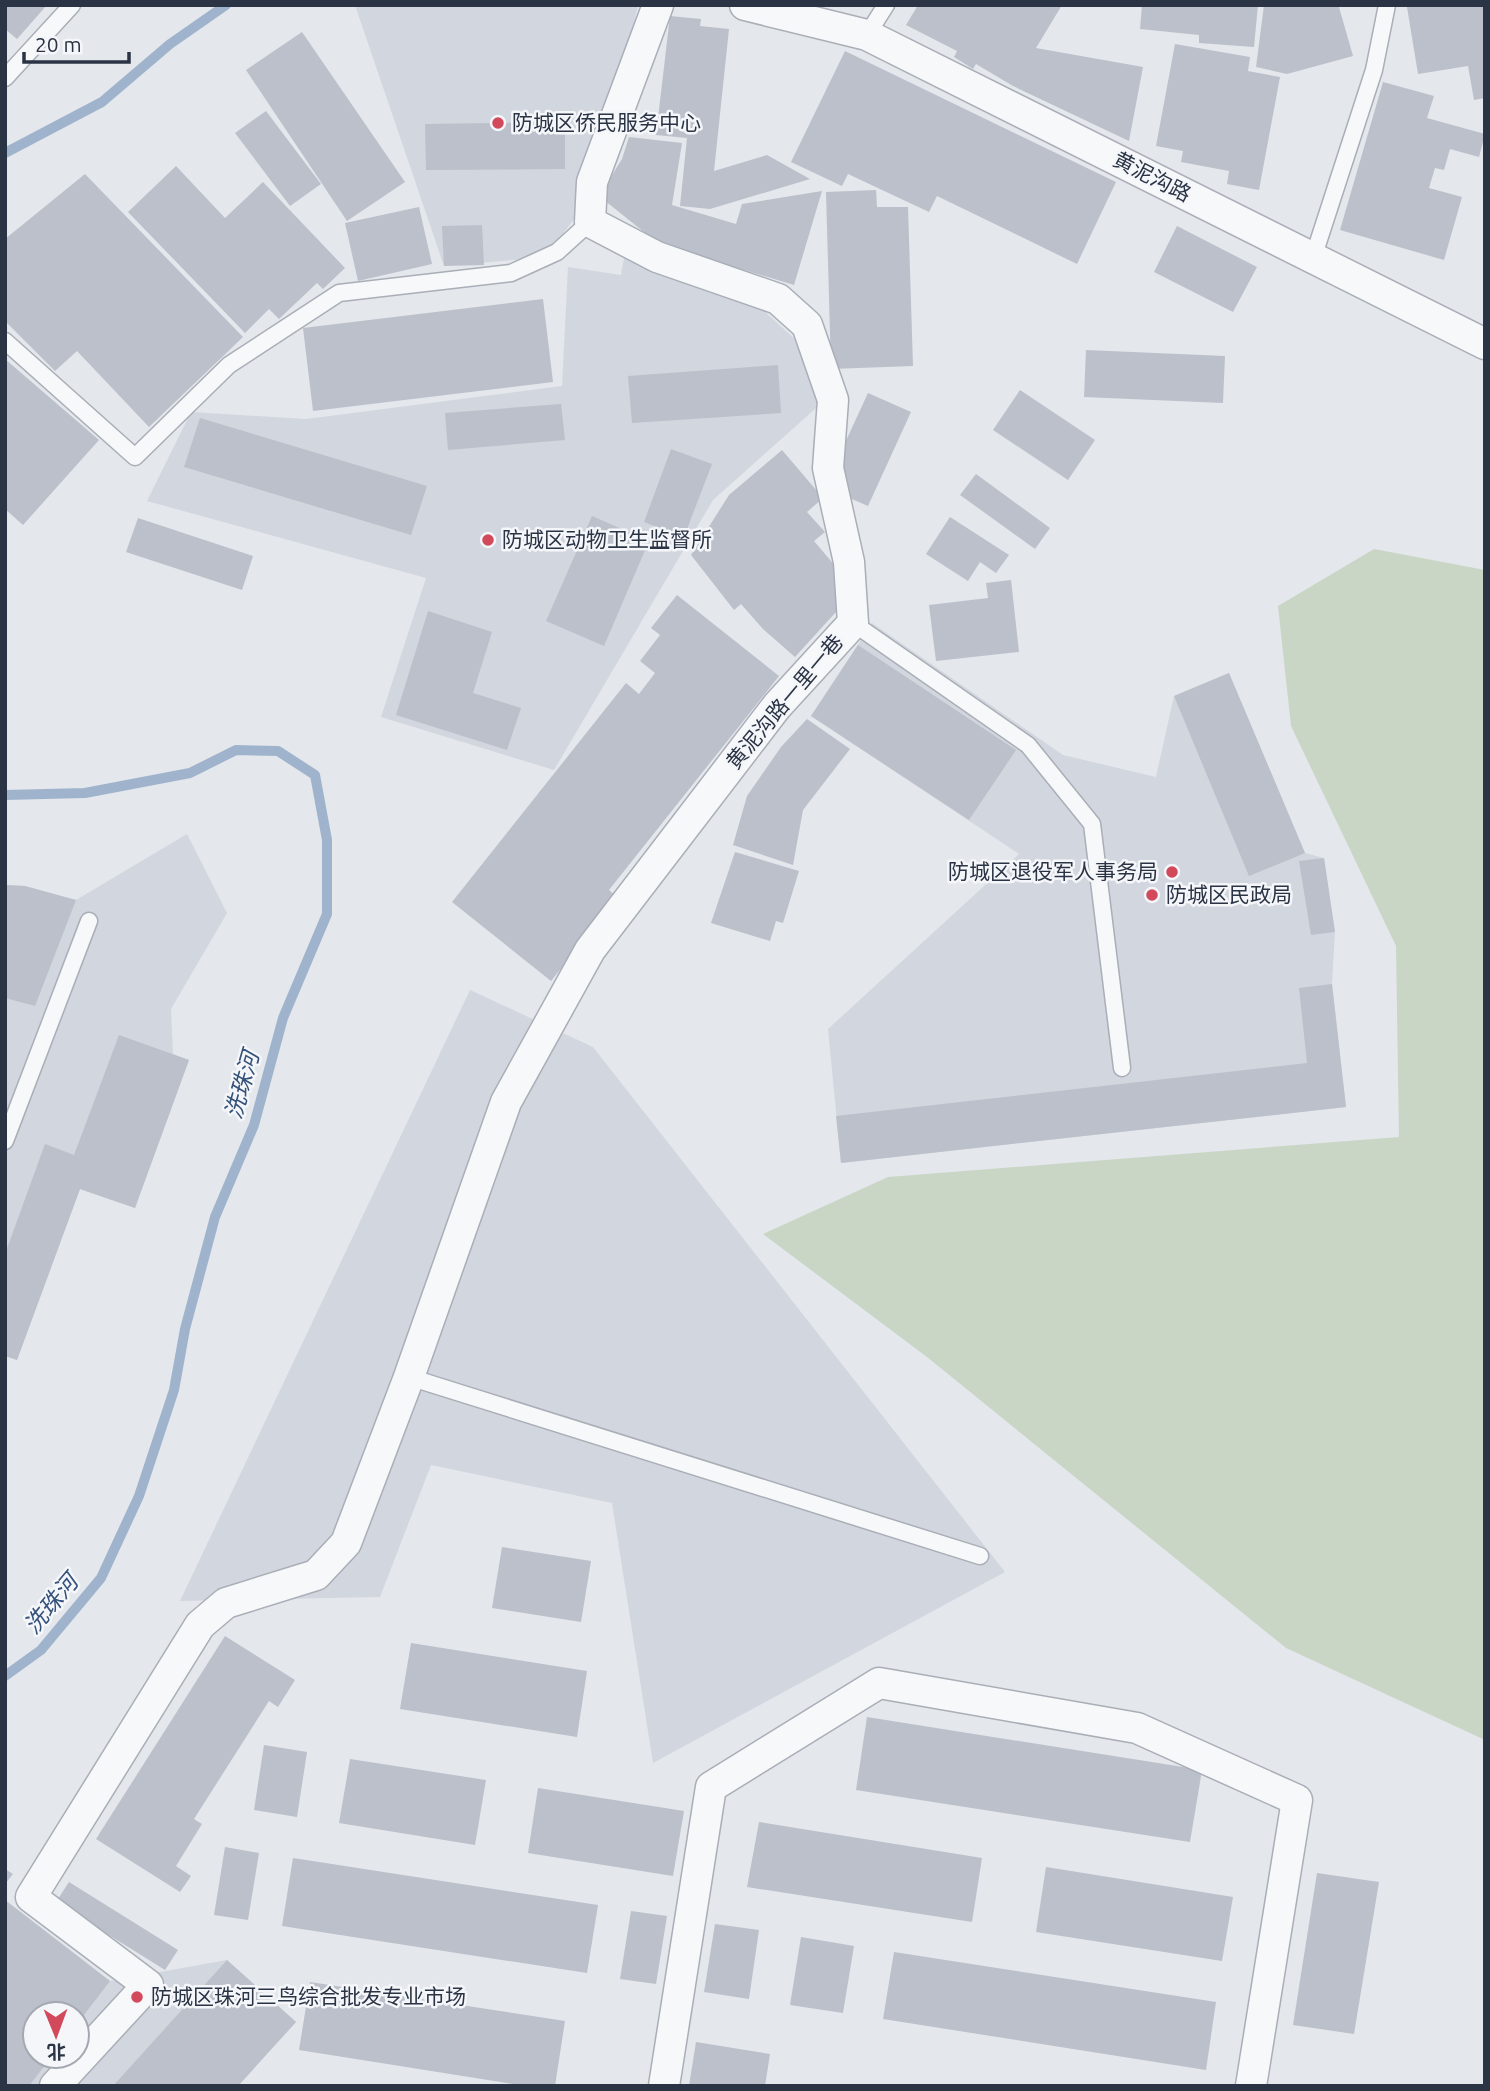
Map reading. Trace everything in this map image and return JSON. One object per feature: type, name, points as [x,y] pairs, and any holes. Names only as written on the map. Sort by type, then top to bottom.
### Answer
[{"type":"street","points":[[590,222],[592,182],[658,5]]},
{"type":"street","name":"黄泥沟路","points":[[745,5],[867,34],[1485,344]]},
{"type":"street","name":"黄泥沟路一里一巷","points":[[55,2086],[148,1985],[31,1897],[200,1625],[226,1603],[316,1575],[345,1542],[409,1377],[506,1102],[590,950],[777,706],[853,623],[849,562],[828,468],[834,400],[807,324],[778,299],[657,257],[590,222]]},
{"type":"street","points":[[664,2086],[711,1787],[879,1683],[1138,1728],[1297,1800],[1251,2086]]},
{"type":"lane","points":[[5,78],[72,5]]},
{"type":"lane","points":[[867,34],[886,5]]},
{"type":"lane","points":[[1313,258],[1374,70],[1387,5]]},
{"type":"lane","points":[[5,341],[135,457],[229,365],[340,293],[511,273],[557,252],[590,222]]},
{"type":"lane","points":[[853,623],[1028,745],[1092,824],[1122,1068]]},
{"type":"lane","points":[[5,1141],[89,921]]},
{"type":"lane","points":[[409,1377],[981,1556]]},
{"type":"shaded area","name":"防城区侨民服务中心","points":[[355,5],[638,5],[620,85],[583,162],[581,210],[555,244],[524,259],[444,266]]},
{"type":"shaded area","name":"防城区动物卫生监督所","points":[[625,252],[763,310],[808,351],[824,401],[713,500],[554,770],[381,717],[426,578],[147,501],[191,412],[306,419],[562,386],[568,267],[621,275]]},
{"type":"shaded area","name":"防城区民政局","points":[[872,623],[1063,755],[1156,777],[1174,696],[1229,673],[1305,853],[1324,858],[1335,932],[1332,984],[1346,1107],[841,1163],[828,1029],[1019,854],[811,716]]},
{"type":"shaded area","points":[[187,834],[227,913],[171,1009],[173,1054],[189,1060],[135,1208],[80,1189],[17,1360],[5,1356],[5,885],[25,886],[76,900]]},
{"type":"shaded area","points":[[470,990],[593,1047],[1005,1572],[653,1763],[612,1503],[431,1465],[380,1597],[180,1601]]},
{"type":"shaded area","name":"防城区珠河三鸟综合批发专业市场","points":[[5,1900],[110,1981],[227,1960],[296,2022],[238,2086],[5,2086]]},
{"type":"green space","points":[[1374,549],[1485,570],[1485,1740],[1286,1648],[927,1357],[763,1234],[888,1177],[1399,1137],[1396,946],[1291,726],[1278,606]]},
{"type":"building","points":[[5,5],[47,5],[17,39],[5,29]]},
{"type":"building","points":[[918,5],[1062,5],[1036,48],[1143,67],[1129,141],[1013,86],[976,64],[973,69],[954,57],[957,51],[906,25]]},
{"type":"building","points":[[1142,5],[1258,5],[1254,47],[1199,43],[1199,35],[1140,29]]},
{"type":"building","points":[[1264,5],[1339,7],[1353,56],[1287,74],[1256,67]]},
{"type":"building","points":[[1485,5],[1485,98],[1474,100],[1468,66],[1418,74],[1407,7]]},
{"type":"building","points":[[670,16],[701,19],[700,26],[729,29],[714,171],[767,155],[810,179],[710,209],[680,206],[687,138],[656,135]]},
{"type":"building","points":[[302,32],[405,182],[347,221],[246,70]]},
{"type":"building","points":[[1175,44],[1250,57],[1248,71],[1280,77],[1259,190],[1227,184],[1229,171],[1181,162],[1183,151],[1156,146]]},
{"type":"building","points":[[845,51],[1116,182],[1077,264],[937,196],[929,212],[848,174],[842,186],[791,162]]},
{"type":"building","points":[[1383,82],[1434,96],[1427,118],[1485,134],[1479,157],[1450,149],[1444,170],[1435,168],[1429,188],[1462,197],[1444,260],[1340,230]]},
{"type":"building","points":[[266,111],[321,184],[290,206],[235,133]]},
{"type":"building","points":[[565,122],[565,169],[426,170],[425,124]]},
{"type":"building","points":[[629,137],[682,143],[672,205],[736,224],[742,204],[822,191],[794,285],[659,244],[599,196],[622,159]]},
{"type":"building","points":[[176,166],[225,218],[263,182],[345,268],[323,289],[317,283],[279,319],[269,309],[245,333],[128,212]]},
{"type":"building","points":[[85,174],[243,337],[149,427],[77,351],[55,371],[5,321],[5,239]]},
{"type":"building","points":[[876,190],[877,207],[908,207],[913,366],[831,369],[826,192]]},
{"type":"building","points":[[419,207],[432,264],[358,281],[345,223]]},
{"type":"building","points":[[482,225],[484,265],[444,266],[442,226]]},
{"type":"building","points":[[1177,226],[1257,267],[1233,312],[1154,272]]},
{"type":"building","points":[[543,299],[553,382],[313,411],[303,328]]},
{"type":"building","points":[[1086,350],[1225,356],[1223,403],[1084,397]]},
{"type":"building","points":[[5,359],[99,440],[23,525],[5,509]]},
{"type":"building","points":[[778,365],[781,413],[632,423],[628,376]]},
{"type":"building","points":[[1020,390],[1095,440],[1068,480],[993,430]]},
{"type":"building","points":[[868,393],[911,412],[868,506],[845,496],[838,458]]},
{"type":"building","points":[[561,404],[565,440],[448,450],[445,413]]},
{"type":"building","points":[[200,418],[427,486],[411,535],[184,467]]},
{"type":"building","points":[[671,449],[712,464],[684,537],[644,522]]},
{"type":"building","points":[[782,450],[823,498],[807,512],[825,532],[814,541],[836,567],[844,587],[836,612],[795,657],[763,629],[741,604],[734,610],[691,555],[729,495]]},
{"type":"building","points":[[976,474],[1050,528],[1035,549],[960,495]]},
{"type":"building","points":[[592,516],[649,541],[604,646],[546,621]]},
{"type":"building","points":[[950,517],[1009,555],[996,573],[980,562],[968,581],[926,554]]},
{"type":"building","points":[[138,518],[253,556],[242,590],[126,552]]},
{"type":"building","points":[[1011,580],[1019,652],[936,661],[929,605],[988,598],[986,583]]},
{"type":"building","points":[[677,595],[779,676],[609,890],[618,898],[551,981],[452,902],[626,683],[639,694],[655,673],[640,661],[660,635],[651,628]]},
{"type":"building","points":[[428,611],[492,632],[473,693],[521,708],[507,750],[396,715]]},
{"type":"building","points":[[858,645],[1016,750],[969,820],[811,716]]},
{"type":"building","points":[[1229,673],[1305,853],[1249,876],[1174,696]]},
{"type":"building","points":[[807,719],[850,749],[803,810],[793,865],[733,845],[747,796],[781,747]]},
{"type":"building","points":[[735,852],[799,871],[783,923],[776,921],[770,941],[711,923]]},
{"type":"building","points":[[1324,858],[1335,932],[1311,935],[1299,861]]},
{"type":"building","points":[[5,885],[25,886],[76,900],[35,1006],[5,998]]},
{"type":"building","points":[[1332,984],[1346,1107],[841,1163],[836,1116],[1307,1063],[1299,988]]},
{"type":"building","points":[[119,1035],[189,1060],[135,1208],[80,1189],[17,1360],[5,1356],[5,1254],[45,1144],[74,1155]]},
{"type":"building","points":[[502,1547],[591,1561],[581,1622],[492,1608]]},
{"type":"building","points":[[225,1636],[295,1680],[278,1707],[269,1701],[194,1819],[202,1824],[176,1866],[191,1876],[180,1892],[96,1839]]},
{"type":"building","points":[[411,1643],[587,1671],[577,1737],[400,1709]]},
{"type":"building","points":[[867,1717],[1202,1770],[1190,1842],[856,1790]]},
{"type":"building","points":[[264,1745],[307,1752],[297,1817],[254,1810]]},
{"type":"building","points":[[350,1759],[486,1780],[475,1845],[339,1823]]},
{"type":"building","points":[[538,1788],[684,1811],[673,1876],[528,1853]]},
{"type":"building","points":[[759,1822],[982,1858],[972,1922],[747,1887]]},
{"type":"building","points":[[225,1847],[259,1853],[248,1920],[214,1915]]},
{"type":"building","points":[[293,1858],[598,1905],[587,1973],[282,1926]]},
{"type":"building","points":[[1046,1867],[1233,1897],[1222,1961],[1036,1932]]},
{"type":"building","points":[[5,1869],[13,1874],[5,1884]]},
{"type":"building","points":[[1317,1873],[1379,1882],[1354,2034],[1293,2025]]},
{"type":"building","points":[[69,1882],[178,1950],[165,1970],[56,1902]]},
{"type":"building","points":[[5,1900],[110,1981],[91,2006],[91,2000],[21,2000],[21,2070],[41,2070],[29,2086],[5,2086]]},
{"type":"building","points":[[631,1911],[667,1916],[656,1984],[620,1979]]},
{"type":"building","points":[[715,1924],[759,1930],[749,1999],[704,1992]]},
{"type":"building","points":[[801,1937],[854,1946],[843,2013],[790,2005]]},
{"type":"building","points":[[894,1952],[1216,2002],[1206,2070],[883,2019]]},
{"type":"building","points":[[227,1960],[296,2022],[238,2086],[113,2086]]},
{"type":"building","points":[[310,1982],[565,2021],[555,2086],[526,2086],[299,2050]]},
{"type":"building","points":[[696,2042],[770,2054],[765,2086],[689,2086]]},
{"type":"waterway","name":"洗珠河","points":[[5,153],[102,102],[170,44],[226,5]]},
{"type":"waterway","name":"洗珠河","points":[[5,795],[85,793],[190,773],[236,750],[278,751],[315,775],[327,840],[327,914],[283,1018],[254,1125],[215,1217],[185,1329],[174,1390],[139,1496],[101,1578],[41,1650],[5,1676]]},
{"type":"place","name":"防城区侨民服务中心","points":[[498,123]]},
{"type":"place","name":"防城区动物卫生监督所","points":[[488,540]]},
{"type":"place","name":"防城区退役军人事务局","points":[[1172,872]]},
{"type":"place","name":"防城区民政局","points":[[1152,895]]},
{"type":"place","name":"防城区珠河三鸟综合批发专业市场","points":[[137,1997]]}]
